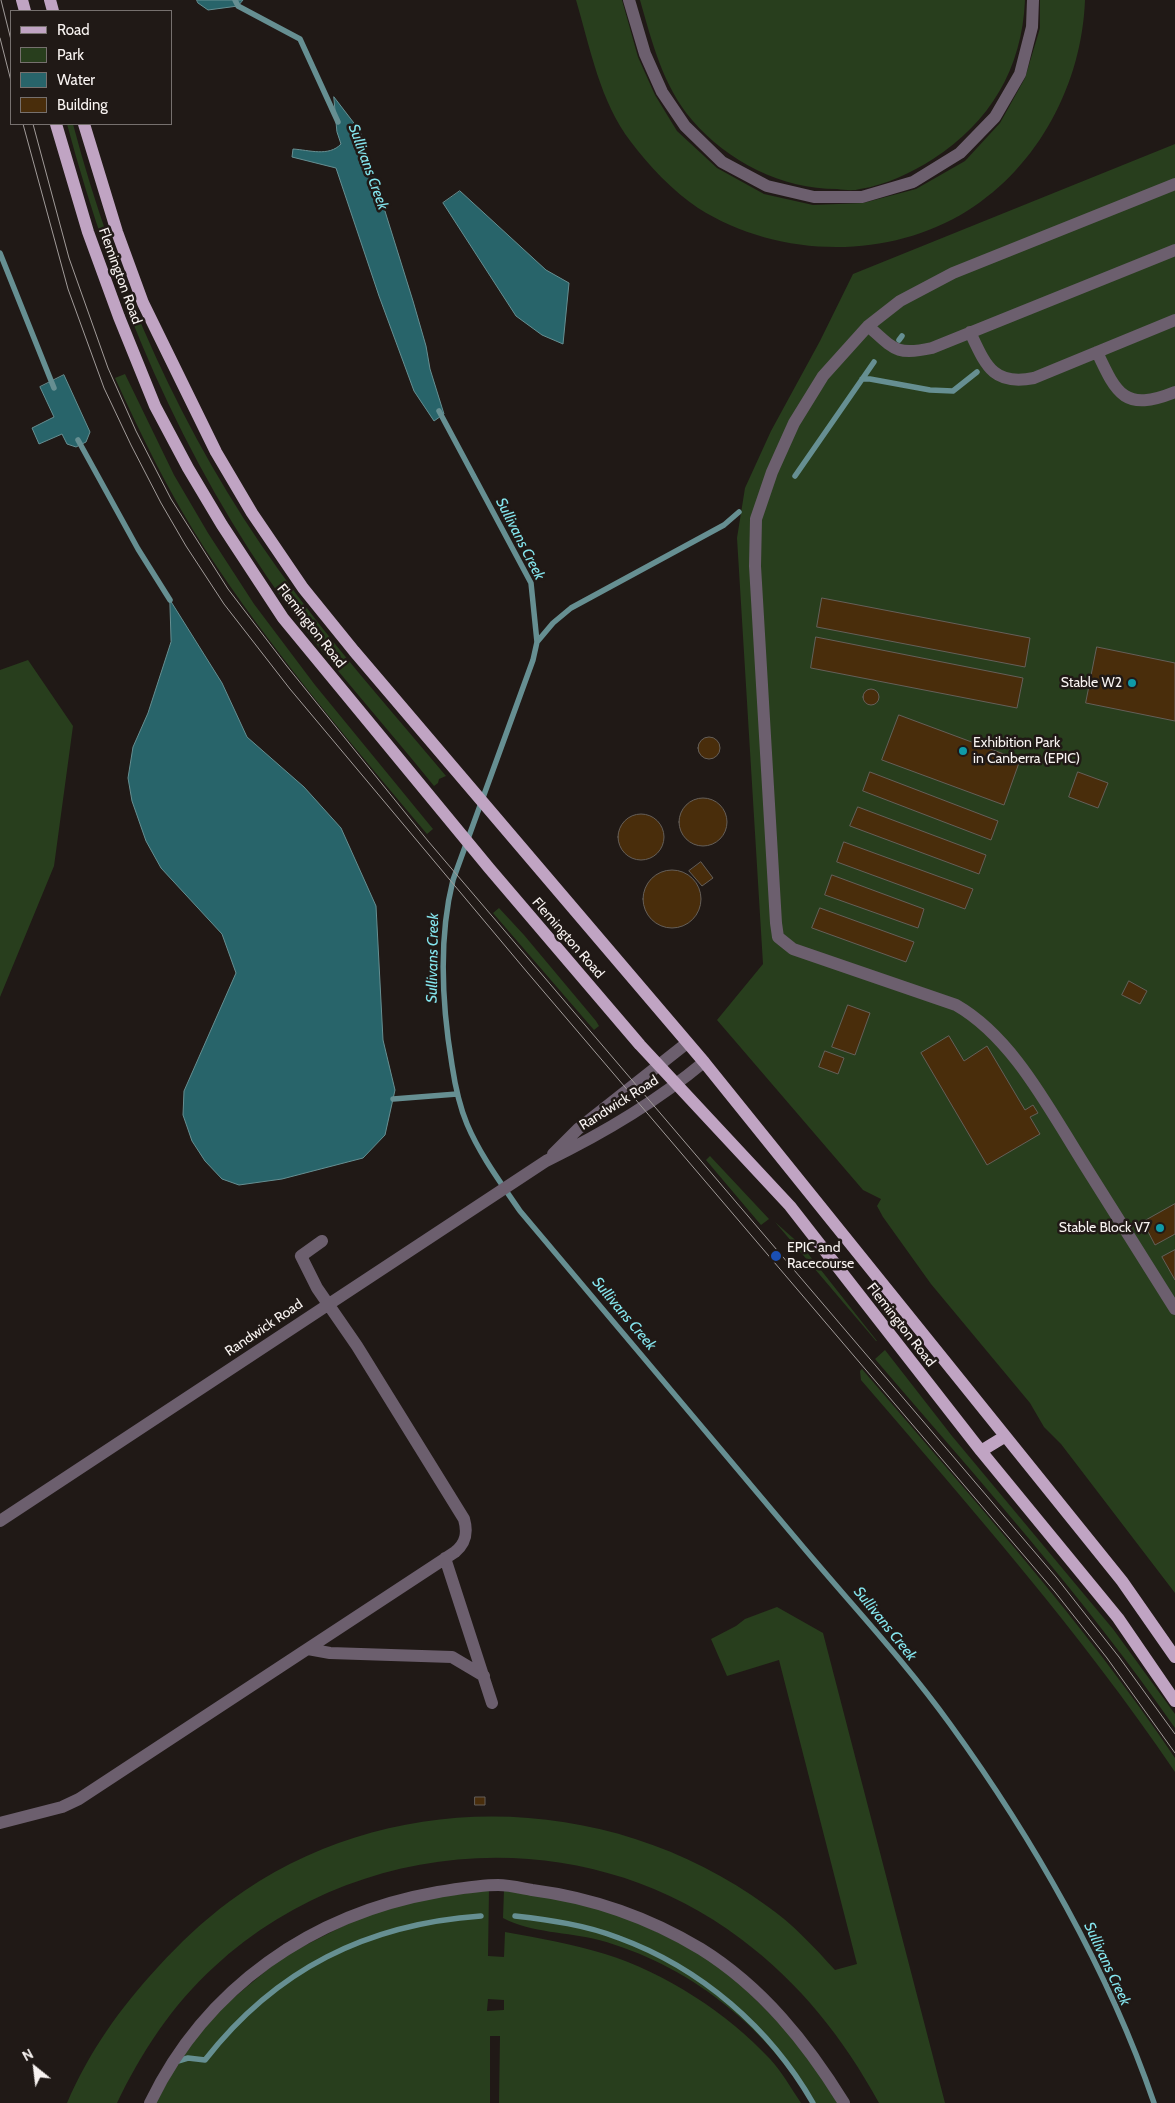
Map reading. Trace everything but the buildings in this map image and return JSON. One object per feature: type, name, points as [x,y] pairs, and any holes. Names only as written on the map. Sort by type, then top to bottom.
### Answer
[{"type":"main road","name":"Flemington Road","points":[[56,125],[88,232],[119,318],[155,406],[188,468],[283,618],[445,816],[659,1066],[790,1206],[981,1451],[1118,1618],[1175,1701]]},
{"type":"main road","name":"Flemington Road","points":[[84,125],[117,232],[143,303],[216,452],[252,513],[303,588],[354,651],[704,1062],[1004,1437],[1122,1581],[1175,1657]]},
{"type":"main road","points":[[981,1451],[1004,1437]]},
{"type":"street","points":[[630,0],[645,54],[662,92],[685,126],[722,162],[767,186],[814,197],[862,197],[913,182],[960,153],[994,117],[1020,74],[1032,27],[1033,0]]},
{"type":"street","points":[[1175,184],[953,273],[900,301],[868,326],[823,376],[794,423],[772,472],[756,519],[755,576],[778,937],[793,949],[956,1005],[988,1028],[1026,1072],[1175,1309]]},
{"type":"street","points":[[868,326],[895,349],[913,352],[932,348],[1175,250]]},
{"type":"street","points":[[970,332],[984,361],[994,373],[1005,379],[1020,380],[1034,378],[1175,320]]},
{"type":"street","points":[[1098,352],[1111,382],[1122,394],[1134,400],[1150,401],[1175,392]]},
{"type":"street","name":"Randwick Road","points":[[0,1521],[528,1174],[546,1161],[578,1129],[688,1043]]},
{"type":"street","name":"Randwick Road","points":[[546,1161],[587,1141],[677,1085],[704,1062]]},
{"type":"street","points":[[0,1823],[62,1807],[79,1799],[455,1552],[463,1543],[466,1532],[464,1519],[357,1346],[317,1288],[301,1256],[322,1241]]},
{"type":"street","points":[[446,1558],[492,1703]]},
{"type":"street","points":[[308,1649],[330,1654],[452,1657],[484,1676]]},
{"type":"street","points":[[150,2103],[181,2049],[208,2015],[262,1966],[300,1941],[335,1922],[370,1908],[414,1896],[461,1888],[498,1885],[580,1897],[620,1910],[662,1928],[703,1950],[738,1976],[771,2006],[798,2035],[844,2103]]},
{"type":"green space","points":[[576,0],[622,0],[638,57],[655,95],[677,131],[717,168],[764,194],[813,205],[863,203],[916,189],[965,161],[1000,123],[1025,78],[1040,28],[1040,0],[1085,0],[1082,31],[1075,62],[1065,91],[1052,120],[1035,146],[1015,171],[993,192],[967,211],[936,227],[902,239],[868,245],[832,247],[797,244],[762,237],[729,225],[698,208],[662,178],[631,142],[611,110],[597,74]]},
{"type":"green space","points":[[640,0],[1025,0],[1023,25],[1010,71],[986,111],[971,128],[933,159],[916,169],[879,185],[852,190],[816,188],[776,178],[739,160],[706,135],[692,120],[673,93],[654,47]]},
{"type":"green space","points":[[67,125],[73,125],[109,242],[155,356],[211,465],[243,518],[298,596],[360,674],[446,776],[439,779],[438,783],[434,786],[340,673],[286,604],[214,492],[183,434],[129,313],[85,188]]},
{"type":"green space","name":"Exhibition Park in Canberra (EPIC)","points":[[1175,144],[1175,1593],[1061,1444],[1044,1427],[1030,1403],[931,1284],[883,1217],[877,1206],[881,1199],[863,1190],[717,1020],[763,964],[737,538],[745,488],[771,431],[820,341],[853,274]]},
{"type":"green space","points":[[125,374],[174,475],[208,533],[254,604],[315,685],[433,829],[427,834],[340,730],[284,659],[205,549],[157,465],[115,378]]},
{"type":"green space","points":[[28,660],[73,726],[54,866],[0,997],[0,670]]},
{"type":"green space","points":[[499,908],[524,935],[599,1026],[594,1030],[493,913]]},
{"type":"green space","points":[[710,1156],[769,1219],[761,1225],[706,1160]]},
{"type":"green space","points":[[775,1222],[802,1246],[877,1341],[876,1341]]},
{"type":"green space","points":[[885,1350],[952,1436],[1113,1629],[1175,1714],[1175,1728],[1105,1632],[1068,1586],[875,1359]]},
{"type":"green space","points":[[862,1369],[1064,1608],[1175,1758],[1175,1772],[1139,1720],[1063,1620],[861,1380],[860,1371]]},
{"type":"green space","points":[[777,1607],[823,1633],[945,2103],[879,2103],[836,2035],[783,1974],[741,1939],[679,1901],[613,1874],[543,1860],[473,1858],[403,1868],[335,1890],[272,1923],[214,1967],[184,1997],[147,2048],[117,2103],[67,2103],[95,2048],[131,1998],[175,1949],[201,1924],[230,1901],[292,1863],[359,1836],[428,1821],[499,1816],[570,1823],[640,1840],[706,1868],[767,1906],[811,1944],[835,1970],[857,1964],[779,1660],[727,1676],[711,1639],[745,1619]]},
{"type":"green space","points":[[489,1890],[488,1956],[504,1957],[505,1932],[568,1944],[605,1954],[628,1962],[673,1983],[715,2011],[753,2042],[778,2069],[801,2103],[499,2103],[500,2036],[490,2036],[490,2103],[156,2103],[181,2057],[220,2009],[284,1956],[367,1914],[423,1899]],"holes":[[[488,1999],[504,2000],[504,2010],[487,2011]]]},
{"type":"green space","points":[[504,1890],[579,1902],[618,1913],[702,1954],[736,1980],[795,2039],[839,2103],[811,2103],[792,2074],[746,2023],[692,1981],[663,1964],[599,1940],[526,1927],[503,1918]]},
{"type":"water","points":[[197,0],[243,0],[238,6],[208,10],[198,3]]},
{"type":"water","points":[[334,97],[360,131],[413,301],[426,346],[430,369],[444,414],[434,421],[414,391],[379,296],[336,168],[292,157],[293,149],[325,152],[341,144],[337,132]]},
{"type":"water","points":[[460,191],[546,270],[569,283],[563,344],[542,335],[516,316],[443,203]]},
{"type":"water","points":[[64,375],[90,432],[86,442],[76,447],[67,444],[62,434],[39,444],[32,428],[54,417],[40,387]]},
{"type":"water","points":[[170,600],[222,683],[247,737],[304,787],[341,828],[376,906],[383,1040],[395,1090],[385,1135],[363,1158],[282,1179],[239,1185],[222,1179],[205,1161],[192,1141],[183,1115],[184,1091],[236,973],[222,934],[161,868],[146,841],[132,801],[128,778],[133,747],[148,713],[171,642]]},
{"type":"waterway","name":"Sullivans Creek","points":[[235,0],[238,6],[300,39],[338,122]]},
{"type":"waterway","points":[[0,253],[54,388]]},
{"type":"waterway","points":[[899,340],[902,336]]},
{"type":"waterway","points":[[795,476],[874,362]]},
{"type":"waterway","points":[[862,379],[930,390],[953,391],[977,372]]},
{"type":"waterway","name":"Sullivans Creek","points":[[439,411],[531,583],[537,642],[533,660],[453,880],[448,903],[443,949],[444,996],[456,1087],[467,1124],[484,1158],[520,1211],[895,1654],[950,1724],[1010,1812],[1066,1906],[1115,2004],[1136,2053],[1154,2103]]},
{"type":"waterway","points":[[78,440],[138,549],[170,600]]},
{"type":"waterway","points":[[537,642],[553,623],[571,608],[724,525],[739,512]]},
{"type":"waterway","points":[[393,1099],[457,1094]]},
{"type":"waterway","points":[[178,2061],[188,2058],[205,2060],[233,2028],[262,2000],[293,1977],[327,1957],[362,1941],[400,1929],[439,1921],[481,1916]]},
{"type":"waterway","points":[[515,1916],[568,1924],[606,1933],[649,1951],[678,1966],[731,2004],[754,2026],[796,2076],[813,2103]]},
{"type":"tram line","points":[[1,0],[10,36]]},
{"type":"tram line","points":[[0,38],[10,77]]},
{"type":"tram line","points":[[23,125],[68,289],[104,388],[161,503],[186,546],[224,604],[290,689],[527,972],[1055,1592],[1107,1658],[1175,1753]]},
{"type":"tram line","points":[[33,125],[69,258],[108,368],[136,431],[171,499],[228,589],[286,665],[428,841],[1056,1577],[1119,1657],[1175,1734]]},
{"type":"place","name":"Stable W2","points":[[1132,683]]},
{"type":"place","name":"Exhibition Park in Canberra (EPIC)","points":[[963,751]]},
{"type":"place","name":"Stable Block V7","points":[[1160,1228]]},
{"type":"place","name":"EPIC and Racecourse","points":[[776,1256]]}]
